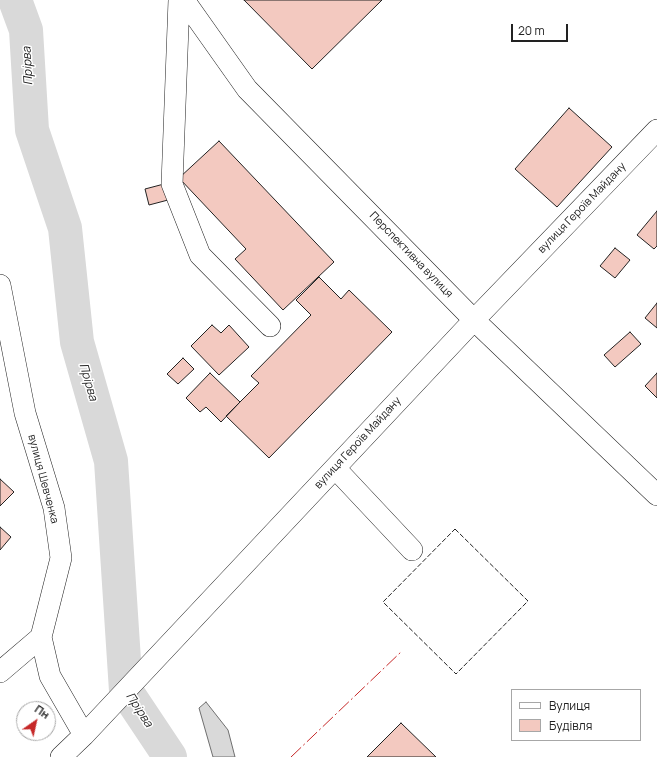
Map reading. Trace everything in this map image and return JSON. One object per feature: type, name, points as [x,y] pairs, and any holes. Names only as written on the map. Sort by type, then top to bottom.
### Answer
[{"type":"street","points":[[179,0],[172,184],[200,255],[270,326]]},
{"type":"street","name":"Перспективна вулиця","points":[[184,0],[247,89],[474,320],[657,495]]},
{"type":"street","name":"вулиця Героїв Майдану","points":[[61,757],[84,736],[334,468],[657,130]]},
{"type":"street","name":"вулиця Шевченка","points":[[0,285],[25,413],[54,508],[61,558],[41,637],[50,676],[84,736]]},
{"type":"street","points":[[334,468],[412,550]]},
{"type":"street","points":[[0,672],[41,637]]},
{"type":"shaded area","points":[[206,702],[228,730],[235,757],[213,757],[199,708]]},
{"type":"building","points":[[244,0],[382,0],[312,69]]},
{"type":"building","points":[[569,108],[612,147],[557,207],[515,169]]},
{"type":"building","points":[[219,141],[334,262],[283,310],[235,259],[246,249],[179,178]]},
{"type":"building","points":[[164,184],[168,200],[149,205],[145,189]]},
{"type":"building","points":[[657,211],[657,246],[654,249],[637,235]]},
{"type":"building","points":[[615,248],[630,260],[615,278],[600,266]]},
{"type":"building","points":[[319,277],[341,299],[349,290],[392,332],[269,458],[226,416],[259,383],[251,376],[311,315],[296,300]]},
{"type":"building","points":[[657,303],[657,328],[645,318]]},
{"type":"building","points":[[212,325],[221,333],[229,325],[249,347],[219,375],[191,346]]},
{"type":"building","points":[[630,332],[641,344],[615,367],[604,355]]},
{"type":"building","points":[[183,358],[194,369],[178,384],[167,374]]},
{"type":"building","points":[[210,373],[240,402],[221,422],[206,407],[200,412],[186,398]]},
{"type":"building","points":[[657,373],[657,398],[645,386]]},
{"type":"building","points":[[0,479],[14,492],[0,506]]},
{"type":"building","points":[[0,527],[11,537],[0,550]]},
{"type":"building","points":[[401,723],[436,757],[367,757]]},
{"type":"waterway","name":"Прірва","points":[[15,0],[26,30],[32,130],[65,228],[77,342],[111,461],[126,691],[170,757]]},
{"type":"fence","points":[[455,529],[528,601],[456,674],[383,602],[455,529]]},
{"type":"power","points":[[291,757],[402,651]]}]
